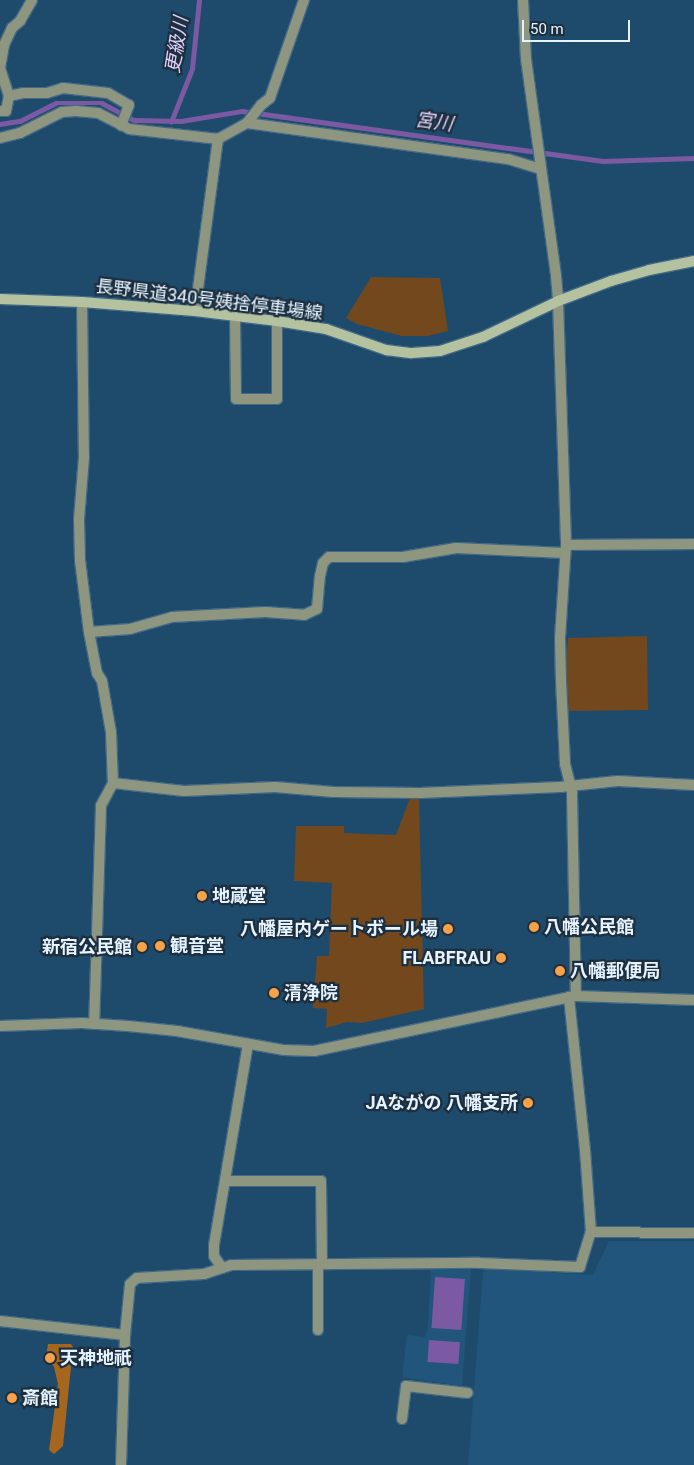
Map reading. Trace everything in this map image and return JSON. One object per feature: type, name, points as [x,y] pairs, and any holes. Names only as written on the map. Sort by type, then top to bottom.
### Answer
[{"type":"main road","name":"長野県道340号姨捨停車場線","points":[[0,299],[82,302],[195,311],[277,321],[326,329],[386,350],[412,353],[440,351],[483,337],[558,302],[611,281],[649,270],[694,261]]},
{"type":"street","points":[[0,111],[6,110],[9,96],[0,68],[4,46],[12,28],[20,21],[32,0]]},
{"type":"street","points":[[0,138],[20,133],[62,112],[98,113],[130,130],[218,138],[248,122],[261,105],[270,98],[304,0]]},
{"type":"street","points":[[121,1465],[125,1335],[130,1284],[137,1278],[204,1274],[232,1265],[479,1263],[580,1268],[591,1232],[572,996],[572,794],[565,764],[561,664],[566,549],[558,302],[526,59],[523,0]]},
{"type":"street","points":[[9,96],[23,93],[47,93],[63,88],[108,93],[129,105],[121,125]]},
{"type":"street","points":[[248,122],[508,159],[541,166]]},
{"type":"street","points":[[195,311],[218,138]]},
{"type":"street","points":[[82,302],[84,457],[79,527],[80,560],[88,632],[97,673],[102,681],[111,732],[113,783],[101,806],[94,1024]]},
{"type":"street","points":[[235,316],[236,399],[277,399],[277,321]]},
{"type":"street","points":[[88,632],[130,629],[172,617],[264,612],[304,615],[317,610],[320,576],[323,563],[329,557],[403,557],[456,548],[566,549],[694,544]]},
{"type":"street","points":[[113,783],[184,791],[275,788],[334,792],[411,792],[569,786],[618,781],[694,785]]},
{"type":"street","points":[[0,1026],[94,1024],[177,1031],[284,1050],[314,1051],[572,996],[694,1000]]},
{"type":"street","points":[[222,1268],[214,1256],[214,1244],[248,1044]]},
{"type":"street","points":[[226,1181],[320,1181],[318,1330]]},
{"type":"street","points":[[591,1232],[694,1233]]},
{"type":"street","points":[[0,1321],[125,1335]]},
{"type":"street","points":[[402,1419],[406,1386],[468,1393]]},
{"type":"shaded area","points":[[371,277],[440,278],[448,331],[428,336],[402,336],[357,324],[346,318]]},
{"type":"shaded area","points":[[647,636],[648,710],[569,711],[566,665],[568,638]]},
{"type":"shaded area","points":[[410,798],[419,798],[424,1009],[362,1023],[347,1022],[326,1028],[327,1009],[313,1008],[317,956],[329,956],[332,883],[294,881],[296,826],[344,826],[344,833],[396,835]]},
{"type":"shaded area","points":[[609,1241],[694,1241],[694,1465],[468,1465],[483,1272],[488,1268],[593,1275]]},
{"type":"shaded area","points":[[471,1267],[462,1386],[402,1377],[407,1335],[425,1337],[428,1326],[431,1268]]},
{"type":"shaded area","points":[[435,1277],[465,1279],[461,1330],[431,1328]]},
{"type":"shaded area","points":[[429,1340],[460,1342],[458,1364],[427,1362]]},
{"type":"shaded area","points":[[48,1344],[71,1344],[73,1347],[63,1446],[54,1454],[49,1450],[58,1384],[54,1367],[46,1357]]},
{"type":"waterway","name":"更級川","points":[[171,122],[192,69],[199,0]]},
{"type":"waterway","name":"宮川","points":[[0,124],[20,121],[56,103],[102,103],[134,120],[181,121],[242,111],[603,161],[694,158]]},
{"type":"place","name":"地蔵堂","points":[[202,896]]},
{"type":"place","name":"八幡公民館","points":[[534,927]]},
{"type":"place","name":"八幡屋内ゲートボール場","points":[[448,929]]},
{"type":"place","name":"観音堂","points":[[160,946]]},
{"type":"place","name":"新宿公民館","points":[[142,947]]},
{"type":"place","name":"FLABFRAU","points":[[501,958]]},
{"type":"place","name":"八幡郵便局","points":[[560,971]]},
{"type":"place","name":"清浄院","points":[[274,993]]},
{"type":"place","name":"JAながの 八幡支所","points":[[528,1103]]},
{"type":"place","name":"天神地祇","points":[[50,1358]]},
{"type":"place","name":"斎館","points":[[12,1398]]}]
